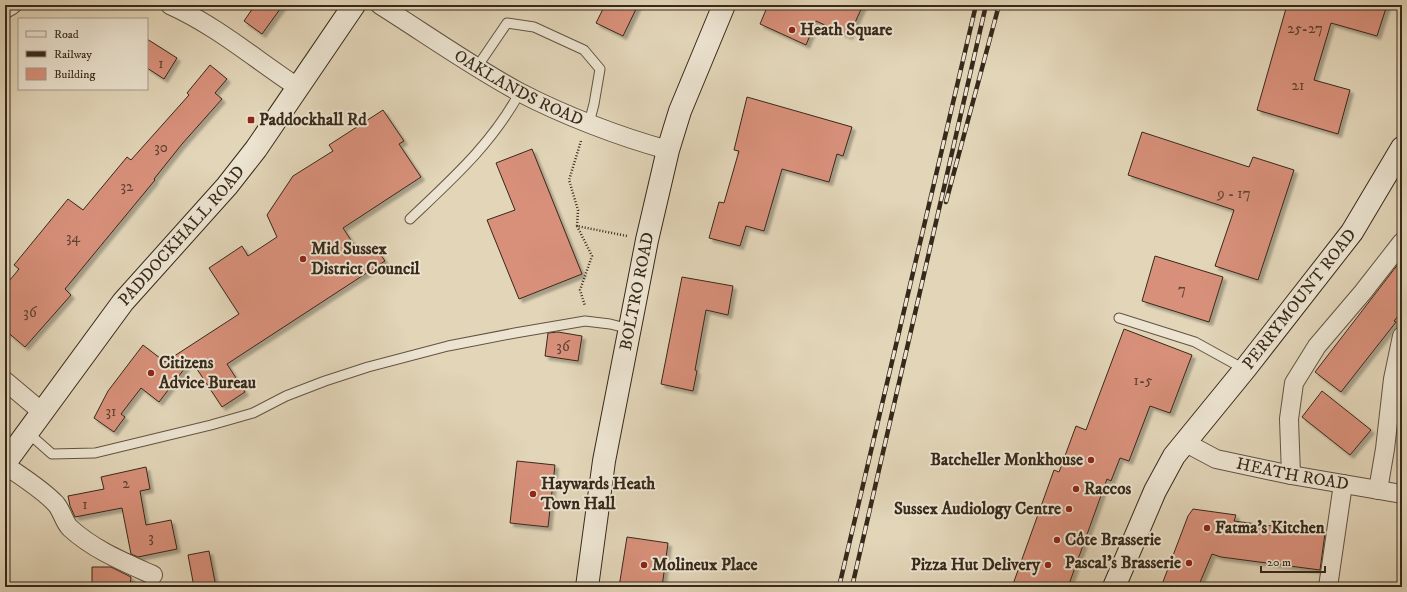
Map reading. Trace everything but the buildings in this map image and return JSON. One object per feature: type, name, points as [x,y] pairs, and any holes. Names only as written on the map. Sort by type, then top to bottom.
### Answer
[{"type":"street","points":[[5,8],[12,5]]},
{"type":"street","points":[[170,5],[192,14],[299,88]]},
{"type":"street","name":"PADDOCKHALL ROAD","points":[[5,464],[123,302],[227,186],[256,149],[299,88],[354,5]]},
{"type":"street","name":"OAKLANDS ROAD","points":[[380,5],[477,67],[586,131],[627,137],[668,150]]},
{"type":"street","name":"BOLTRO ROAD","points":[[587,587],[604,461],[647,240],[668,150],[680,111],[724,5]]},
{"type":"street","name":"PERRYMOUNT ROAD","points":[[1114,587],[1155,491],[1174,456],[1245,370],[1352,232],[1402,148]]},
{"type":"street","points":[[1291,475],[1289,419],[1294,383],[1317,346],[1363,292],[1402,242]]},
{"type":"street","points":[[1378,490],[1386,449],[1393,379],[1402,336]]},
{"type":"street","points":[[5,381],[42,412]]},
{"type":"street","name":"HEATH ROAD","points":[[1186,443],[1216,459],[1291,475],[1402,494]]},
{"type":"street","points":[[5,464],[57,505],[69,527],[85,540],[114,558],[152,575]]},
{"type":"street","points":[[1328,587],[1343,484]]},
{"type":"lane","points":[[477,67],[507,23],[534,27],[584,50],[600,69],[594,104],[586,131]]},
{"type":"lane","points":[[410,219],[472,160],[502,124],[520,92]]},
{"type":"lane","points":[[1119,318],[1195,342],[1245,370]]},
{"type":"lane","points":[[27,432],[52,454],[95,453],[253,413],[286,396],[325,381],[368,367],[465,343],[589,321],[610,324],[630,330]]},
{"type":"path","points":[[586,131],[569,180],[578,210],[577,226],[592,256],[580,290],[589,321]]},
{"type":"path","points":[[577,226],[647,240]]},
{"type":"railway","points":[[839,587],[976,5]]},
{"type":"railway","points":[[852,587],[986,5]]},
{"type":"railway","points":[[946,202],[999,5]]},
{"type":"place","name":"Heath Square","points":[[792,30]]},
{"type":"place","name":"Paddockhall Rd","points":[[251,120]]},
{"type":"place","name":"Mid Sussex District Council","points":[[303,259]]},
{"type":"place","name":"Citizens Advice Bureau","points":[[151,373]]},
{"type":"place","name":"Batcheller Monkhouse","points":[[1091,460]]},
{"type":"place","name":"Raccos","points":[[1076,489]]},
{"type":"place","name":"Haywards Heath Town Hall","points":[[533,494]]},
{"type":"place","name":"Sussex Audiology Centre","points":[[1069,509]]},
{"type":"place","name":"Fatma's Kitchen","points":[[1207,528]]},
{"type":"place","name":"Côte Brasserie","points":[[1057,540]]},
{"type":"place","name":"Pascal's Brasserie","points":[[1189,563]]},
{"type":"place","name":"Molineux Place","points":[[644,565]]},
{"type":"place","name":"Pizza Hut Delivery","points":[[1048,565]]}]
